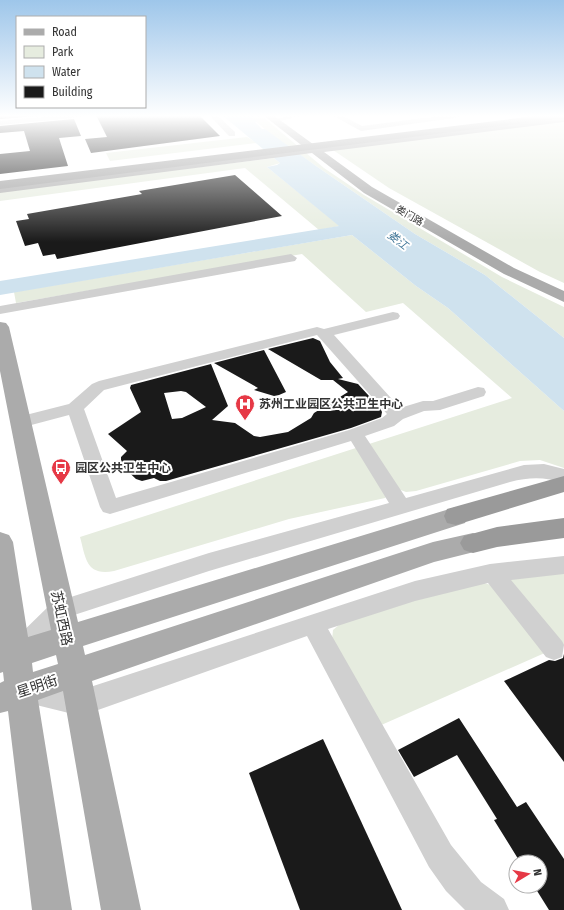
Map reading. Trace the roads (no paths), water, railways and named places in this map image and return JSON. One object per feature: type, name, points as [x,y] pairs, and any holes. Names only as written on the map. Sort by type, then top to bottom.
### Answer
[{"type":"highway","points":[[0,181],[192,157]]},
{"type":"highway","points":[[0,185],[222,157]]},
{"type":"highway","points":[[456,516],[564,484]]},
{"type":"highway","points":[[473,543],[564,528]]},
{"type":"main road","points":[[0,178],[164,157]]},
{"type":"main road","points":[[0,189],[258,157]]},
{"type":"main road","name":"娄门路","points":[[324,157],[343,173],[372,192],[510,271],[564,297]]},
{"type":"main road","name":"娄门路","points":[[330,157],[379,191],[512,266],[564,291]]},
{"type":"main road","name":"苏虹西路","points":[[0,327],[77,688],[121,910]]},
{"type":"main road","points":[[8,656],[456,516]]},
{"type":"main road","points":[[0,542],[11,694],[52,910]]},
{"type":"main road","name":"星明街","points":[[11,694],[77,688],[433,552],[473,543]]},
{"type":"street","points":[[0,310],[291,258]]},
{"type":"street","points":[[20,422],[75,408],[98,387],[105,384],[317,331],[324,333],[393,316]]},
{"type":"street","points":[[324,333],[397,415]]},
{"type":"street","points":[[75,408],[110,507],[355,434],[388,422],[397,415],[423,406],[434,406],[478,392]]},
{"type":"street","points":[[355,434],[401,506]]},
{"type":"street","points":[[8,656],[60,610],[209,562],[531,470],[546,470],[564,476]]},
{"type":"street","points":[[77,688],[314,624],[415,591],[493,573],[564,565]]},
{"type":"street","points":[[493,573],[554,649]]},
{"type":"street","points":[[314,624],[440,856],[456,879],[478,902],[493,910]]},
{"type":"water","name":"娄江","points":[[273,157],[304,157],[415,234],[485,275],[564,338],[564,411],[448,308],[416,286],[352,235],[0,295],[0,281],[339,226],[267,167],[280,163]]},
{"type":"place","name":"苏州工业园区公共卫生中心","points":[[245,421]]},
{"type":"place","name":"园区公共卫生中心","points":[[61,485]]}]
